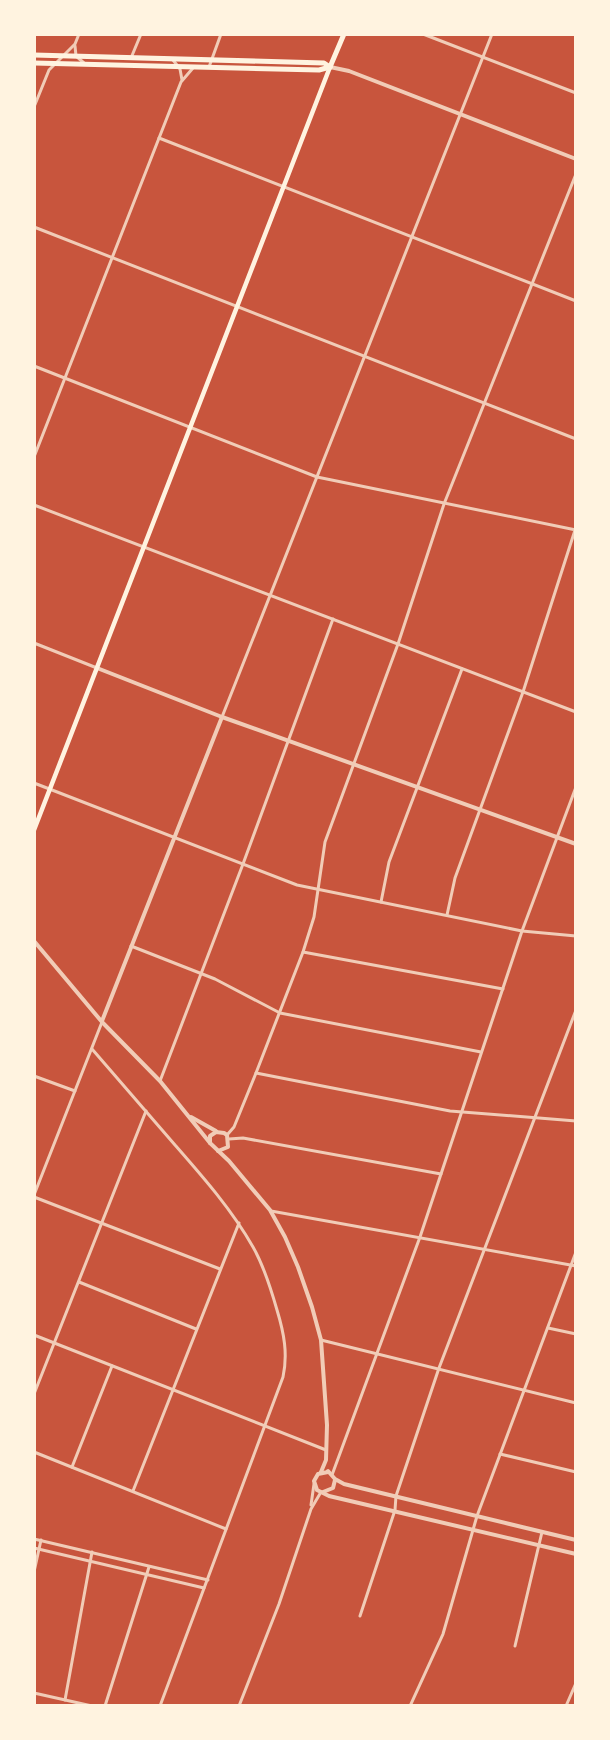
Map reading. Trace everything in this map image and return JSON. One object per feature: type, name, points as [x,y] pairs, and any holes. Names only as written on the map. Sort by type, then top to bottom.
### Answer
[{"type":"main road","points":[[34,830],[344,34]]},
{"type":"main road","points":[[34,55],[324,63],[330,67]]},
{"type":"main road","points":[[34,63],[319,70],[330,67]]},
{"type":"street","points":[[34,107],[49,70],[75,44],[79,34]]},
{"type":"street","points":[[131,58],[141,34]]},
{"type":"street","points":[[208,67],[221,34]]},
{"type":"street","points":[[423,34],[576,93]]},
{"type":"street","points":[[220,1269],[34,1196],[365,356],[410,236],[492,34]]},
{"type":"street","points":[[75,44],[76,56],[87,64]]},
{"type":"street","points":[[34,457],[181,82],[182,74],[173,59]]},
{"type":"street","points":[[181,82],[195,67]]},
{"type":"street","points":[[330,67],[349,71],[576,159]]},
{"type":"street","points":[[159,138],[576,301]]},
{"type":"street","points":[[229,1161],[228,1137],[280,1013],[314,917],[325,842],[398,644],[444,504],[576,174]]},
{"type":"street","points":[[34,227],[236,308],[576,439]]},
{"type":"street","points":[[34,366],[316,477],[575,529],[523,692],[455,878],[447,916]]},
{"type":"street","points":[[34,505],[576,712]]},
{"type":"street","points":[[160,1081],[333,619]]},
{"type":"street","points":[[34,643],[222,717],[576,844]]},
{"type":"street","points":[[381,903],[389,862],[462,669]]},
{"type":"street","points":[[34,783],[243,864],[317,890],[522,931],[576,936]]},
{"type":"street","points":[[332,1476],[420,1237],[522,931],[576,787]]},
{"type":"street","points":[[34,941],[102,1022],[160,1081],[210,1143],[229,1161],[270,1210],[298,1267],[321,1340],[326,1387],[326,1460],[314,1481],[310,1509],[279,1604],[239,1706]]},
{"type":"street","points":[[131,946],[201,973],[280,1013],[481,1052]]},
{"type":"street","points":[[303,952],[503,989]]},
{"type":"street","points":[[360,1616],[395,1510],[396,1496],[439,1368],[576,1010]]},
{"type":"street","points":[[92,1049],[199,1172],[254,1248],[280,1320],[286,1359],[283,1377],[160,1706]]},
{"type":"street","points":[[256,1073],[461,1113],[576,1121]]},
{"type":"street","points":[[34,1076],[75,1091]]},
{"type":"street","points":[[34,1394],[146,1111]]},
{"type":"street","points":[[188,1115],[228,1137],[441,1174]]},
{"type":"street","points":[[210,1143],[210,1136],[216,1132]]},
{"type":"street","points":[[218,1151],[228,1147]]},
{"type":"street","points":[[270,1210],[573,1265]]},
{"type":"street","points":[[133,1491],[238,1223]]},
{"type":"street","points":[[410,1706],[443,1634],[477,1516],[576,1252]]},
{"type":"street","points":[[79,1282],[196,1329]]},
{"type":"street","points":[[548,1328],[576,1334]]},
{"type":"street","points":[[34,1335],[327,1450]]},
{"type":"street","points":[[321,1340],[576,1403]]},
{"type":"street","points":[[72,1467],[111,1366]]},
{"type":"street","points":[[34,1452],[226,1529]]},
{"type":"street","points":[[500,1454],[576,1472]]},
{"type":"street","points":[[321,1492],[330,1491],[333,1488],[332,1476],[326,1460]]},
{"type":"street","points":[[321,1472],[344,1484],[576,1540]]},
{"type":"street","points":[[314,1481],[315,1486],[321,1492],[576,1554]]},
{"type":"street","points":[[310,1509],[321,1492]]},
{"type":"street","points":[[515,1646],[542,1532]]},
{"type":"street","points":[[34,1539],[208,1580]]},
{"type":"street","points":[[34,1572],[41,1540]]},
{"type":"street","points":[[34,1548],[204,1588]]},
{"type":"street","points":[[64,1700],[92,1552]]},
{"type":"street","points":[[105,1706],[149,1567]]},
{"type":"street","points":[[566,1706],[576,1683]]},
{"type":"street","points":[[34,1694],[93,1706]]}]
